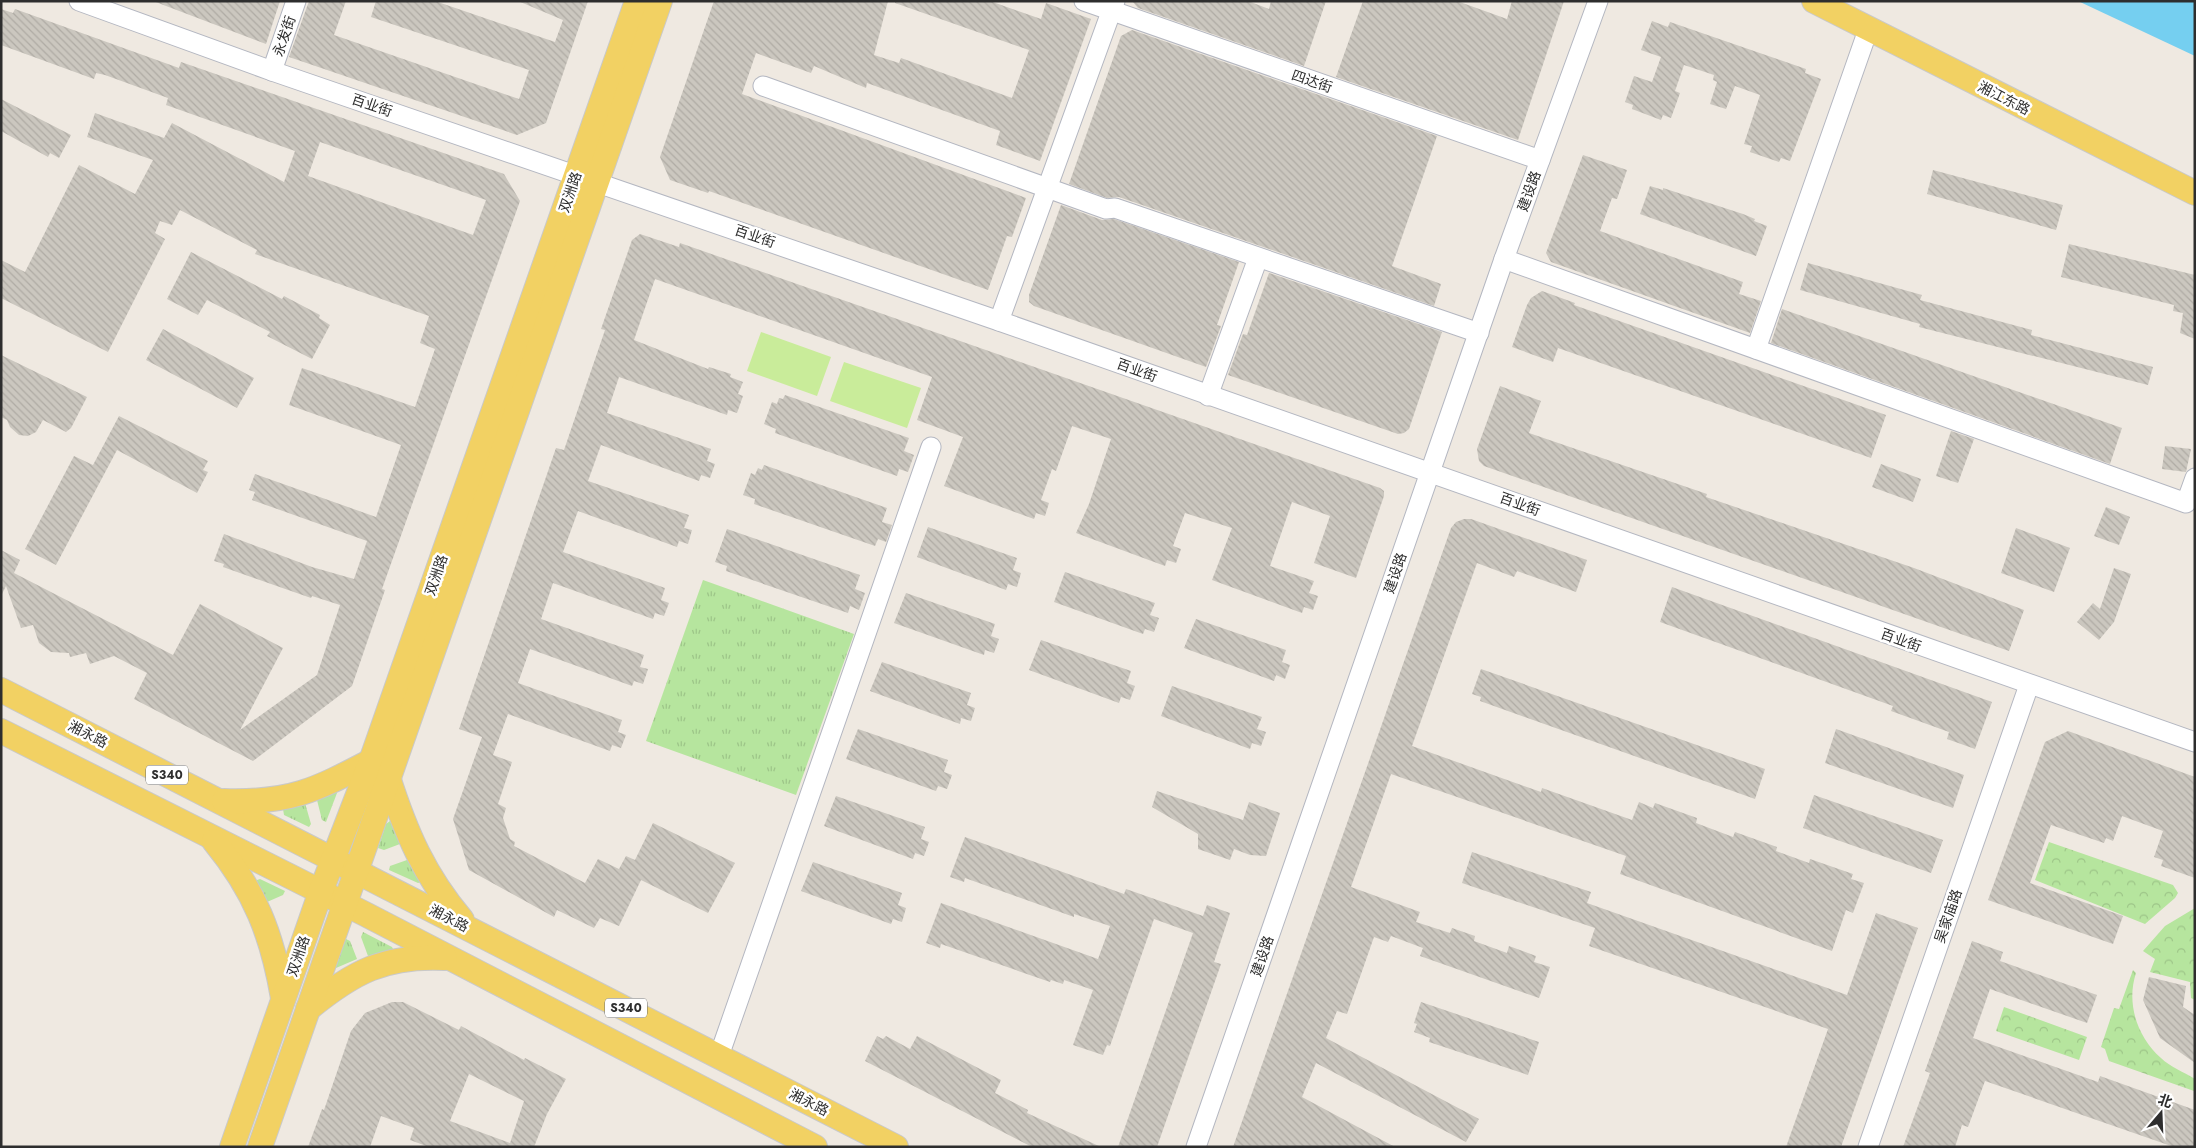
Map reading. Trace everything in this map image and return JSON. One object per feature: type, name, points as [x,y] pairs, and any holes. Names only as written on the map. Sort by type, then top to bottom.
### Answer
[{"type":"main road","name":"双洲路","points":[[260,1147],[356,871],[380,769],[586,178],[637,1]]},
{"type":"main road","name":"双洲路","points":[[586,178],[660,1]]},
{"type":"main road","name":"湘江东路","points":[[1814,1],[1868,30],[2195,193]]},
{"type":"main road","name":"湘永路","points":[[1,690],[896,1147]]},
{"type":"main road","name":"S340","points":[[1,730],[344,903],[815,1147]]},
{"type":"main road","points":[[95,778],[110,746]]},
{"type":"main road","name":"双洲路","points":[[232,1147],[333,859],[380,769]]},
{"type":"main road","points":[[218,801],[257,802],[290,798],[380,769],[417,855],[440,894],[468,928]]},
{"type":"main road","points":[[208,834],[233,864],[260,912],[278,969],[283,998]]},
{"type":"main road","points":[[492,980],[508,948]]},
{"type":"main road","points":[[308,1009],[349,979],[389,962],[417,956],[451,959]]},
{"type":"main road","points":[[250,1094],[276,1103]]},
{"type":"street","name":"百业街","points":[[79,1],[272,71],[999,321],[2195,742]]},
{"type":"street","name":"永发街","points":[[272,71],[296,1]]},
{"type":"street","name":"四达街","points":[[1084,1],[1113,6],[1540,160]]},
{"type":"street","name":"建设路","points":[[1196,1147],[1504,259],[1598,1]]},
{"type":"street","points":[[999,321],[1113,6]]},
{"type":"street","points":[[1756,349],[1868,30]]},
{"type":"street","points":[[763,86],[1106,209],[1115,208],[1479,333]]},
{"type":"street","points":[[1208,396],[1258,258]]},
{"type":"street","points":[[1504,259],[2186,503],[2195,478]]},
{"type":"street","points":[[719,1056],[931,447]]},
{"type":"street","name":"吴家庙路","points":[[1868,1147],[2029,685]]},
{"type":"green space","points":[[761,332],[831,357],[817,396],[747,371]]},
{"type":"green space","points":[[844,362],[921,388],[907,428],[830,401]]},
{"type":"green space","points":[[703,580],[854,634],[796,795],[646,741]]},
{"type":"green space","points":[[333,790],[337,791],[337,793],[326,822],[322,820],[317,800]]},
{"type":"green space","points":[[305,803],[311,824],[309,827],[284,815],[283,809]]},
{"type":"green space","points":[[390,821],[400,844],[384,850],[378,848],[386,824]]},
{"type":"green space","points":[[2049,842],[2173,885],[2178,893],[2175,898],[2145,924],[2035,880]]},
{"type":"green space","points":[[407,860],[421,878],[421,882],[418,883],[389,870],[390,866]]},
{"type":"green space","points":[[260,879],[285,891],[283,895],[267,902],[257,883],[257,880]]},
{"type":"green space","points":[[2195,908],[2195,1000],[2191,998],[2190,982],[2150,972],[2155,959],[2143,951],[2165,926]]},
{"type":"green space","points":[[363,932],[393,949],[368,956],[361,937]]},
{"type":"green space","points":[[344,938],[350,941],[357,959],[336,968],[334,965]]},
{"type":"green space","points":[[2133,970],[2136,973],[2133,984],[2133,1008],[2140,1030],[2153,1050],[2161,1058],[2195,1079],[2194,1091],[2109,1061],[2105,1049],[2101,1047],[2114,1008],[2119,1009]]},
{"type":"green space","points":[[2004,1007],[2087,1037],[2079,1060],[1996,1031]]},
{"type":"water","points":[[2078,1],[2195,1],[2195,56]]},
{"type":"building","points":[[153,1],[280,1],[266,44]]},
{"type":"building","points":[[309,1],[346,1],[334,35],[519,99],[529,70],[371,17],[376,1],[435,1],[555,42],[563,20],[518,1],[588,1],[546,123],[517,135],[289,57]]},
{"type":"building","points":[[714,1],[888,1],[874,55],[899,63],[901,58],[1012,98],[1029,50],[895,3],[895,1],[990,1],[1041,19],[1046,3],[1091,19],[1040,161],[996,145],[1000,131],[867,83],[866,88],[814,66],[811,73],[756,53],[742,94],[1026,198],[1012,237],[1007,236],[988,290],[709,191],[708,193],[670,180],[660,157]]},
{"type":"building","points":[[1132,1],[1248,1],[1269,9],[1271,1],[1326,1],[1304,66],[1138,8]]},
{"type":"building","points":[[1363,1],[1457,1],[1507,19],[1512,1],[1564,1],[1518,140],[1336,77]]},
{"type":"building","points":[[1,9],[13,13],[15,9],[179,68],[181,62],[504,174],[520,201],[382,589],[385,590],[352,686],[253,761],[134,699],[147,673],[114,656],[90,664],[86,653],[70,657],[69,653],[51,652],[39,643],[33,625],[21,628],[6,586],[1,596],[1,550],[20,560],[14,573],[173,655],[200,604],[283,648],[240,730],[317,675],[340,605],[312,596],[311,598],[223,567],[224,564],[214,561],[224,534],[312,567],[354,579],[367,541],[252,500],[255,492],[249,490],[255,474],[376,517],[401,445],[289,405],[302,368],[415,407],[435,349],[420,343],[429,316],[255,254],[257,250],[180,210],[172,225],[160,221],[155,233],[165,239],[108,352],[1,298],[1,260],[25,272],[79,165],[135,194],[153,160],[87,137],[95,113],[164,138],[172,123],[284,182],[295,151],[166,105],[168,98],[105,75],[96,73],[94,79],[1,45]],"holes":[[[320,142],[486,200],[473,235],[308,176]]]},
{"type":"building","points":[[1652,21],[1668,27],[1670,22],[1806,69],[1805,73],[1821,79],[1790,161],[1781,158],[1779,162],[1750,152],[1752,146],[1744,144],[1760,95],[1735,86],[1726,109],[1710,104],[1717,82],[1713,80],[1714,75],[1684,65],[1675,91],[1680,93],[1671,118],[1663,115],[1661,120],[1632,109],[1633,105],[1625,102],[1634,76],[1652,82],[1661,57],[1641,50]]},
{"type":"building","points":[[1132,30],[1437,136],[1392,266],[1441,284],[1434,306],[1119,197],[1107,198],[1069,184],[1121,36]]},
{"type":"building","points":[[1,99],[71,135],[59,158],[50,153],[48,157],[1,131]]},
{"type":"building","points":[[1583,155],[1627,170],[1617,199],[1612,198],[1600,231],[1743,282],[1739,294],[1761,301],[1750,333],[1551,262],[1546,253]]},
{"type":"building","points":[[1933,170],[2063,205],[2056,230],[1927,194]]},
{"type":"building","points":[[1650,186],[1663,190],[1663,188],[1743,214],[1767,226],[1756,256],[1640,214]]},
{"type":"building","points":[[1061,205],[1102,220],[1114,219],[1239,262],[1217,325],[1221,326],[1206,367],[1034,306],[1029,302],[1029,295]]},
{"type":"building","points":[[640,234],[679,247],[680,243],[1380,488],[1384,491],[1384,496],[1356,578],[1314,563],[1330,516],[1292,502],[1270,566],[1314,581],[1309,593],[1318,596],[1313,610],[1304,607],[1302,613],[1212,580],[1232,528],[1185,513],[1173,546],[1181,549],[1176,563],[1167,560],[1165,566],[1076,533],[1089,504],[1111,439],[1072,426],[1056,471],[1052,469],[1041,500],[1049,503],[1045,516],[1036,513],[1034,519],[944,486],[963,437],[917,420],[932,377],[655,279],[634,340],[708,369],[709,367],[731,374],[730,377],[743,382],[738,394],[743,396],[737,413],[728,410],[727,415],[619,377],[607,413],[711,449],[707,461],[715,464],[710,478],[701,475],[699,481],[601,445],[588,481],[689,515],[684,528],[692,530],[688,544],[679,541],[677,547],[578,511],[563,552],[665,588],[661,600],[669,603],[664,616],[655,613],[653,619],[553,583],[541,619],[644,655],[640,667],[648,669],[643,684],[634,681],[632,686],[530,649],[518,683],[622,720],[618,732],[626,735],[621,748],[612,745],[610,751],[508,714],[493,755],[512,762],[498,804],[506,808],[503,818],[510,839],[515,842],[514,846],[585,883],[598,859],[619,869],[626,856],[635,860],[653,823],[735,863],[708,913],[641,880],[619,926],[600,918],[594,928],[557,910],[554,917],[469,870],[453,819],[482,737],[459,729],[556,448],[564,450],[605,330],[601,329],[632,240]]},
{"type":"building","points":[[2069,244],[2195,275],[2195,339],[2180,333],[2183,313],[2173,311],[2174,305],[2061,277]]},
{"type":"building","points":[[191,252],[282,299],[284,296],[320,315],[319,318],[330,325],[312,359],[267,336],[270,332],[207,300],[198,315],[167,299]]},
{"type":"building","points":[[1808,263],[1922,295],[1920,300],[2032,330],[2031,335],[2153,367],[2148,385],[1919,327],[1920,324],[1800,290]]},
{"type":"building","points":[[1269,273],[1442,332],[1409,429],[1404,433],[1398,434],[1228,375],[1243,334],[1247,335]]},
{"type":"building","points":[[1542,291],[1575,303],[1574,305],[1886,415],[1871,458],[1558,348],[1553,362],[1512,347],[1527,305],[1531,298]]},
{"type":"building","points":[[1782,309],[2122,428],[2110,464],[1771,343]]},
{"type":"building","points":[[163,329],[254,378],[237,408],[146,360]]},
{"type":"building","points":[[1,355],[87,397],[71,428],[66,432],[43,420],[36,432],[28,436],[19,435],[10,427],[7,420],[1,417]]},
{"type":"building","points":[[1500,386],[1541,401],[1529,433],[1707,494],[1706,497],[1914,568],[2024,610],[2009,651],[1484,466],[1479,461],[1477,449]]},
{"type":"building","points":[[785,395],[909,438],[904,451],[914,455],[908,472],[899,469],[897,476],[775,433],[776,429],[764,424],[772,402],[777,404],[779,398],[783,399]]},
{"type":"building","points":[[119,416],[208,461],[203,470],[208,472],[197,493],[117,450],[56,565],[25,549],[74,456],[93,465]]},
{"type":"building","points":[[1951,431],[1974,439],[1958,483],[1936,476]]},
{"type":"building","points":[[2165,446],[2191,449],[2186,472],[2162,469]]},
{"type":"building","points":[[1881,464],[1921,479],[1913,502],[1872,487]]},
{"type":"building","points":[[764,465],[887,508],[882,522],[892,525],[886,542],[878,539],[875,546],[754,504],[755,499],[743,495],[751,473],[755,475],[758,468],[762,470]]},
{"type":"building","points":[[2106,507],[2130,517],[2119,545],[2094,536]]},
{"type":"building","points":[[1471,519],[1587,560],[1576,592],[1517,571],[1514,577],[1477,563],[1412,746],[1541,792],[1542,788],[1632,820],[1639,802],[1653,808],[1655,803],[1697,818],[1696,823],[1733,837],[1735,832],[1777,847],[1776,851],[1809,863],[1810,859],[1853,874],[1851,879],[1864,883],[1853,913],[1846,910],[1832,951],[1620,874],[1626,856],[1391,774],[1351,887],[1420,912],[1416,922],[1450,933],[1452,928],[1475,936],[1474,941],[1507,953],[1509,946],[1536,956],[1534,962],[1550,967],[1539,998],[1420,956],[1423,948],[1391,936],[1388,942],[1374,937],[1347,1014],[1337,1011],[1326,1038],[1479,1119],[1466,1142],[1316,1063],[1302,1097],[1395,1147],[1233,1147],[1451,528],[1456,522]]},
{"type":"building","points":[[928,527],[1017,558],[1013,570],[1021,573],[1017,587],[1008,584],[1006,590],[917,557]]},
{"type":"building","points":[[2016,528],[2070,548],[2054,592],[2001,573]]},
{"type":"building","points":[[727,529],[860,575],[855,589],[865,593],[859,610],[850,606],[848,613],[726,571],[727,566],[715,562]]},
{"type":"building","points":[[2114,568],[2131,574],[2114,622],[2099,640],[2077,622],[2093,603],[2100,609]]},
{"type":"building","points":[[1065,572],[1155,603],[1150,615],[1159,618],[1154,632],[1145,629],[1143,634],[1054,602]]},
{"type":"building","points":[[1672,587],[1992,702],[1975,749],[1947,739],[1949,732],[1891,711],[1893,706],[1660,622]]},
{"type":"building","points":[[906,593],[995,624],[991,636],[999,639],[994,653],[985,650],[984,655],[894,623]]},
{"type":"building","points":[[1196,619],[1286,650],[1282,662],[1290,665],[1285,679],[1276,675],[1274,681],[1184,648]]},
{"type":"building","points":[[1041,640],[1131,671],[1127,683],[1135,686],[1130,700],[1121,697],[1119,703],[1029,670]]},
{"type":"building","points":[[882,662],[971,693],[967,705],[975,708],[971,721],[961,718],[960,724],[870,691]]},
{"type":"building","points":[[1481,669],[1765,769],[1755,799],[1480,701],[1481,697],[1472,694]]},
{"type":"building","points":[[1172,686],[1262,717],[1257,729],[1266,732],[1261,746],[1252,743],[1250,749],[1161,716]]},
{"type":"building","points":[[858,729],[948,760],[944,772],[952,775],[947,789],[938,786],[936,791],[846,759]]},
{"type":"building","points":[[1836,729],[1964,775],[1953,808],[1825,763]]},
{"type":"building","points":[[2068,731],[2195,777],[2195,878],[2161,866],[2163,860],[2154,857],[2163,831],[2122,816],[2113,841],[2106,838],[2104,843],[2051,825],[2030,883],[2123,916],[2113,944],[1988,900],[2045,742]]},
{"type":"building","points":[[1157,791],[1243,820],[1249,802],[1280,813],[1266,856],[1250,855],[1234,849],[1230,860],[1198,849],[1198,834],[1152,807]]},
{"type":"building","points":[[1814,795],[1943,840],[1931,873],[1803,828]]},
{"type":"building","points":[[836,796],[925,827],[921,839],[929,842],[924,856],[915,853],[913,859],[824,826]]},
{"type":"building","points":[[965,837],[1124,894],[1126,889],[1203,916],[1207,905],[1230,913],[1214,962],[1221,964],[1157,1147],[1118,1147],[1193,933],[1154,919],[1110,1046],[1107,1045],[1103,1055],[1073,1045],[1093,990],[1064,980],[1063,984],[1051,980],[1050,982],[941,944],[940,948],[926,943],[941,903],[1098,959],[1110,926],[1074,914],[1074,917],[965,878],[964,882],[950,877]]},
{"type":"building","points":[[1472,852],[1591,892],[1587,903],[1847,995],[1876,913],[1918,928],[1841,1147],[1786,1147],[1828,1029],[1589,946],[1595,928],[1462,883]]},
{"type":"building","points":[[813,862],[902,893],[898,905],[906,908],[902,922],[893,919],[891,924],[801,891]]},
{"type":"building","points":[[1972,941],[2003,952],[2000,961],[2097,995],[2087,1023],[1990,989],[1973,1038],[2098,1082],[2100,1076],[2195,1110],[2195,1147],[2174,1147],[1985,1081],[1968,1127],[1962,1125],[1955,1147],[1903,1147],[1930,1073],[1925,1071]]},
{"type":"building","points":[[2149,977],[2186,986],[2183,1007],[2195,1015],[2195,1063],[2160,1038],[2143,1000]]},
{"type":"building","points":[[392,1002],[403,1002],[459,1030],[461,1026],[524,1060],[525,1058],[566,1079],[547,1114],[534,1147],[429,1147],[410,1140],[414,1128],[381,1116],[370,1147],[308,1147],[322,1109],[324,1110],[351,1031],[365,1013]],"holes":[[[469,1074],[524,1101],[510,1143],[450,1121]]]},
{"type":"building","points":[[1421,1002],[1539,1042],[1528,1075],[1429,1042],[1430,1038],[1414,1032],[1417,1024],[1414,1023]]},
{"type":"building","points":[[877,1036],[883,1039],[886,1036],[910,1049],[917,1036],[1001,1080],[995,1093],[1028,1110],[1027,1113],[1101,1147],[1032,1147],[865,1061]]}]
